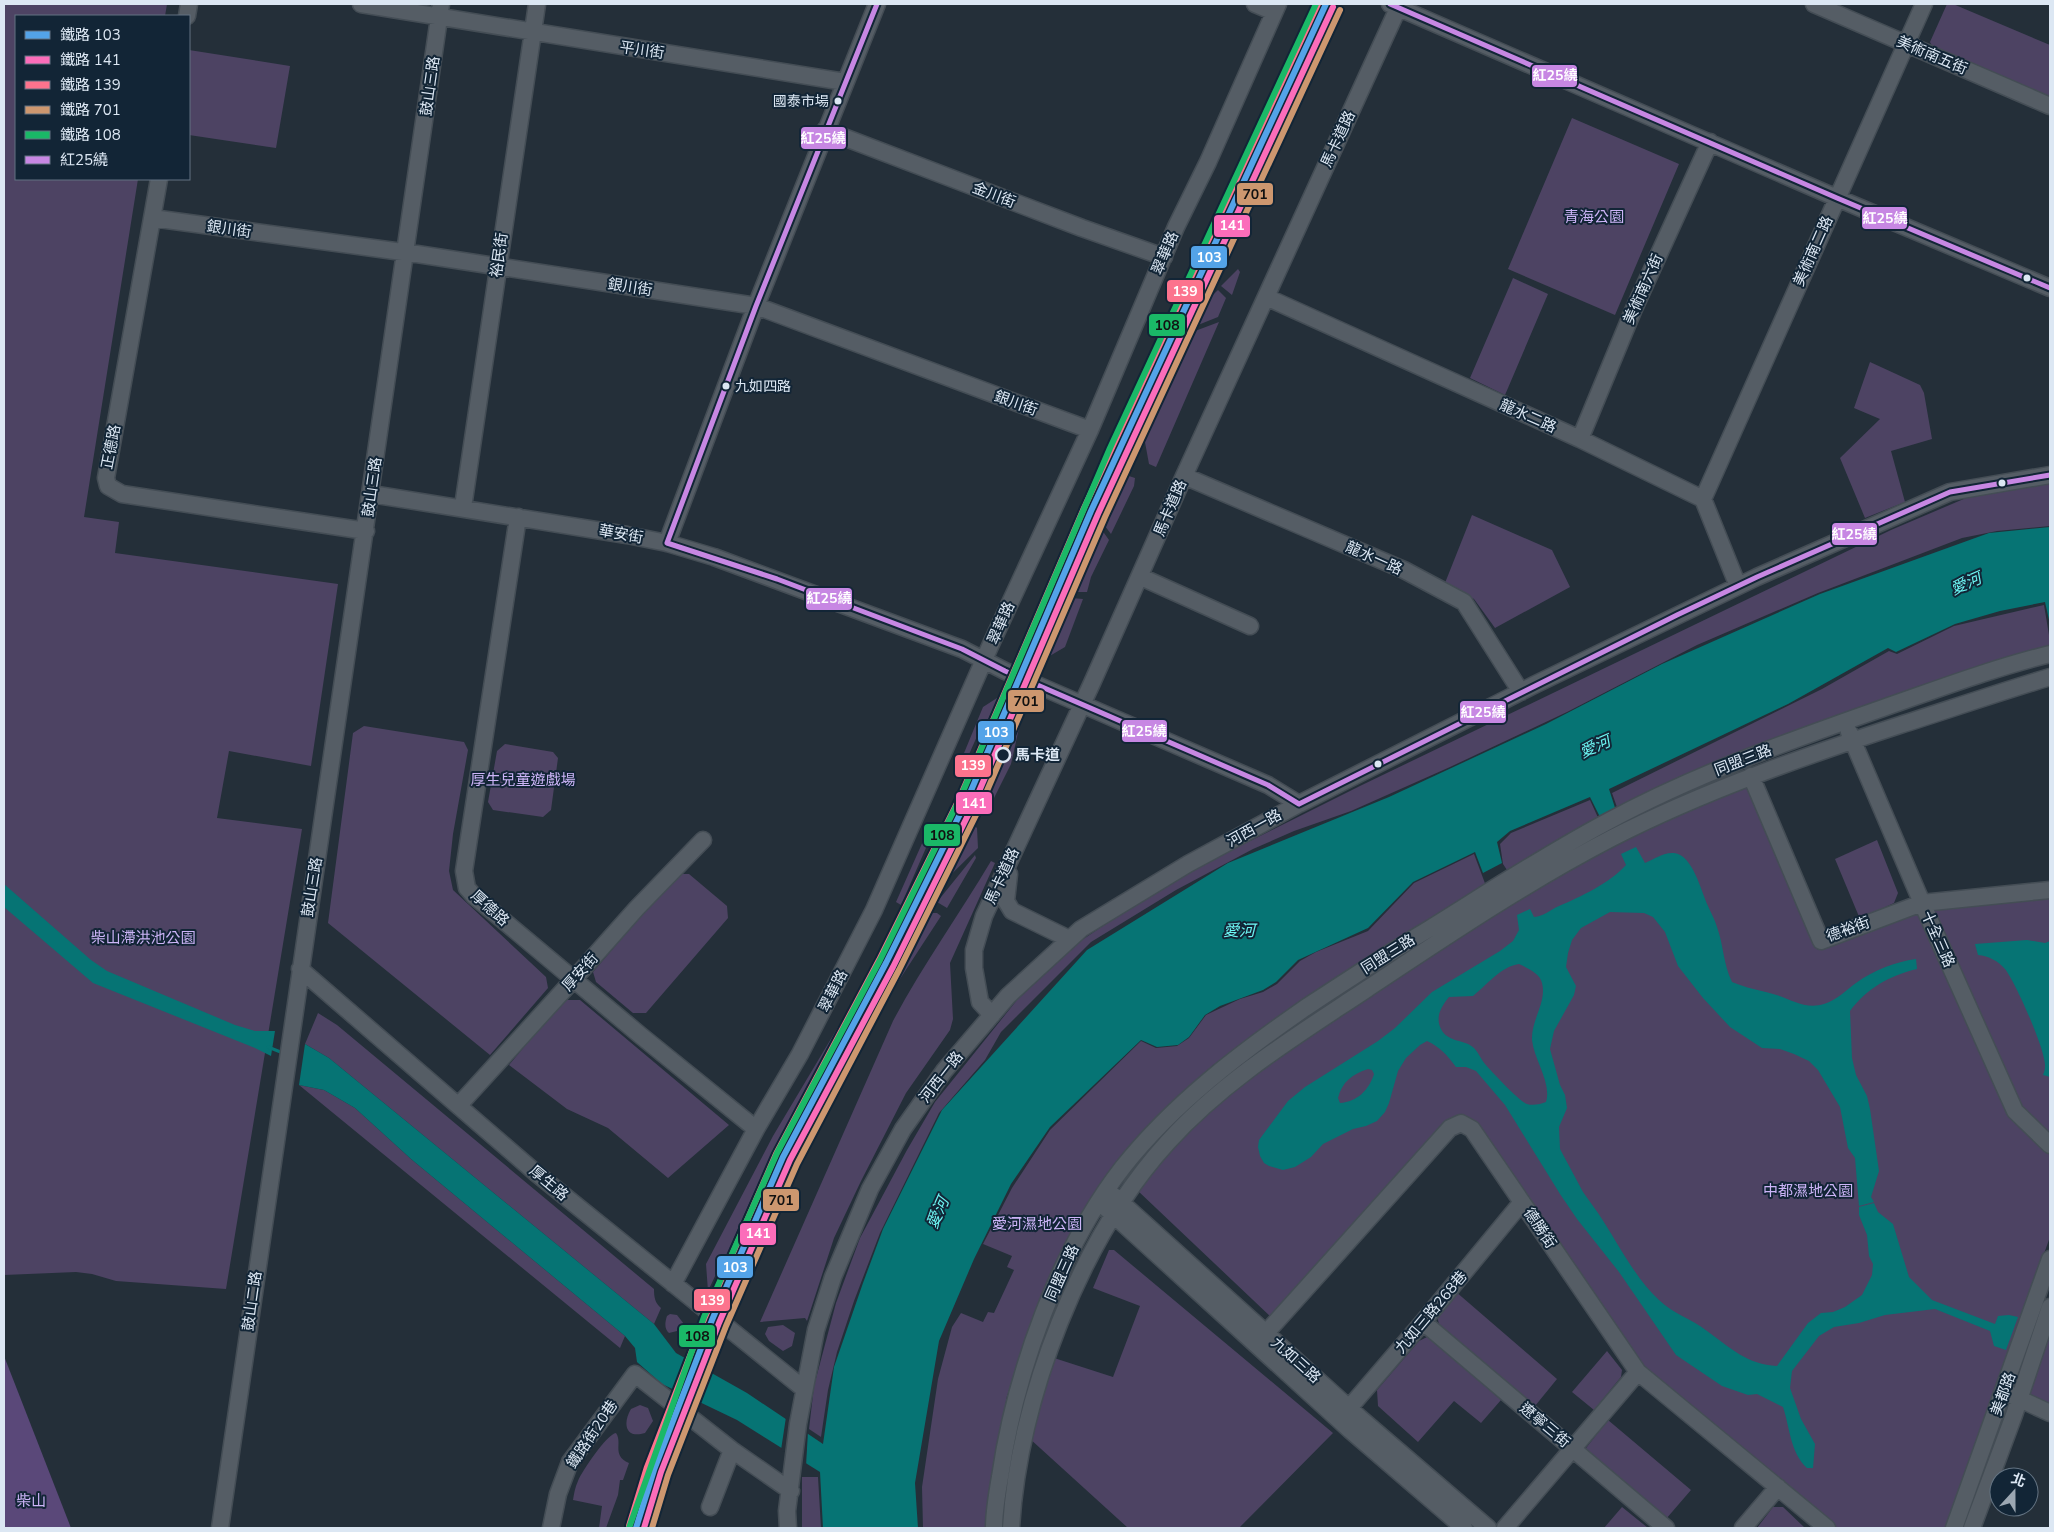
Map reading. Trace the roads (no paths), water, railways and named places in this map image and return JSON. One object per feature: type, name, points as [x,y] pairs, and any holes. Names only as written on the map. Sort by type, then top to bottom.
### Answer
[{"type":"street","name":"平川街","points":[[361,4],[440,10],[532,32],[845,82]]},
{"type":"street","name":"裕民街","points":[[463,507],[537,4]]},
{"type":"street","points":[[667,543],[756,306],[877,4]]},
{"type":"street","points":[[1255,4],[1276,8]]},
{"type":"street","name":"美術南五街","points":[[1814,4],[2050,106]]},
{"type":"street","name":"美術南二路","points":[[1703,499],[1924,4]]},
{"type":"street","points":[[1396,5],[1837,198],[2050,288]]},
{"type":"street","name":"馬卡道路","points":[[992,1015],[980,1002],[974,968],[974,950],[984,916],[1141,577],[1184,476],[1396,5]]},
{"type":"street","name":"翠華路","points":[[673,1284],[756,1129],[800,1054],[874,910],[1090,430],[1164,257],[1276,8]]},
{"type":"street","name":"鼓山三路","points":[[300,969],[366,531],[440,10]]},
{"type":"street","name":"金川街","points":[[825,130],[1082,228],[1164,257]]},
{"type":"street","name":"美術南六街","points":[[1580,439],[1629,319],[1710,142]]},
{"type":"street","name":"正德路","points":[[159,180],[106,478],[108,486],[122,494],[366,531]]},
{"type":"street","name":"銀川街","points":[[152,218],[406,252],[756,306],[1090,430]]},
{"type":"street","name":"龍水二路","points":[[1266,297],[1580,439],[1703,499]]},
{"type":"street","name":"河西一路","points":[[790,1491],[798,1424],[816,1330],[833,1277],[870,1189],[892,1146],[916,1108],[944,1071],[1011,993],[1081,929],[1188,864],[1300,804],[1520,692],[1738,586],[1950,492],[2050,475]]},
{"type":"street","name":"龍水一路","points":[[1184,476],[1404,570],[1464,602],[1520,692]]},
{"type":"street","name":"華安街","points":[[371,494],[463,507],[667,543],[810,592],[962,649],[1082,705],[1268,785],[1300,804]]},
{"type":"street","points":[[1703,499],[1738,586]]},
{"type":"street","name":"厚德路","points":[[518,517],[464,871],[468,888],[474,896],[573,980],[756,1129]]},
{"type":"street","points":[[1141,577],[1250,626]]},
{"type":"street","name":"同盟三路","points":[[994,1528],[1006,1435],[1024,1372],[1046,1309],[1081,1231],[1103,1196],[1154,1131],[1199,1088],[1253,1044],[1372,963],[1605,823],[1696,778],[1845,721],[2010,664],[2050,654]]},
{"type":"street","name":"同盟三路","points":[[1011,1528],[1023,1438],[1042,1370],[1063,1317],[1098,1241],[1118,1209],[1168,1142],[1209,1102],[1266,1056],[1500,902],[1612,838],[1751,776],[2050,677]]},
{"type":"street","name":"十全三路","points":[[1845,721],[1922,903],[2015,1111],[2050,1145]]},
{"type":"street","name":"德裕街","points":[[1751,776],[1822,941],[1922,903],[2050,890]]},
{"type":"street","name":"厚安街","points":[[459,1104],[637,908],[703,840]]},
{"type":"street","points":[[1014,850],[1006,893],[1008,907],[1069,940]]},
{"type":"street","name":"鼓山二路","points":[[220,1528],[300,969]]},
{"type":"street","name":"厚生路","points":[[300,969],[459,1104],[536,1173],[804,1389]]},
{"type":"street","name":"德勝街","points":[[1266,1333],[1450,1128],[1461,1123],[1472,1128],[1638,1372],[1827,1528]]},
{"type":"street","name":"九如三路","points":[[1103,1196],[1266,1333],[1344,1414],[1488,1528]]},
{"type":"street","name":"九如三路268巷","points":[[1344,1414],[1424,1322],[1522,1202]]},
{"type":"street","name":"九如三路","points":[[1118,1209],[1344,1414],[1464,1528]]},
{"type":"street","name":"美都路","points":[[1976,1527],[2050,1259]]},
{"type":"street","name":"美都路","points":[[1954,1528],[2050,1307]]},
{"type":"street","points":[[1046,1309],[1063,1317]]},
{"type":"street","name":"遼寧三街","points":[[1424,1322],[1666,1528]]},
{"type":"street","points":[[1505,1528],[1638,1372]]},
{"type":"street","name":"鐵路街20巷","points":[[551,1528],[558,1494],[570,1462],[635,1374],[732,1450]]},
{"type":"street","points":[[2012,1395],[2050,1413]]},
{"type":"street","points":[[1006,1435],[1023,1438]]},
{"type":"street","points":[[710,1507],[732,1450],[790,1491],[787,1511],[788,1528]]},
{"type":"street","points":[[1743,1528],[1778,1487]]},
{"type":"water","name":"愛河","points":[[2050,527],[2050,624],[2045,602],[2000,611],[1955,624],[1896,652],[1888,648],[1788,704],[1609,789],[1617,814],[1602,821],[1590,797],[1510,831],[1497,842],[1502,863],[1483,873],[1475,852],[1413,882],[1368,928],[1298,960],[1276,982],[1263,990],[1220,1006],[1205,1015],[1189,1037],[1178,1045],[1157,1047],[1141,1040],[1050,1127],[1011,1184],[974,1259],[939,1341],[915,1483],[918,1528],[823,1528],[820,1472],[737,1420],[662,1384],[637,1362],[635,1348],[625,1336],[411,1159],[355,1108],[324,1090],[299,1085],[305,1044],[329,1058],[654,1324],[676,1353],[747,1393],[823,1444],[834,1367],[863,1283],[883,1229],[942,1110],[1087,950],[1228,863],[1389,797],[1546,724],[1662,664],[1820,594],[1989,533]]},
{"type":"water","points":[[1636,847],[1645,863],[1670,853],[1681,855],[1686,860],[1695,875],[1716,924],[1729,975],[1732,982],[1737,984],[1810,1006],[1824,1004],[1833,1000],[1877,970],[1916,959],[1917,969],[1897,975],[1871,989],[1850,1011],[1852,1058],[1856,1075],[1867,1096],[1879,1171],[1871,1197],[1874,1202],[1859,1206],[1855,1158],[1848,1148],[1840,1107],[1818,1070],[1809,1061],[1794,1054],[1780,1049],[1762,1048],[1730,1027],[1703,998],[1678,966],[1665,932],[1653,917],[1644,913],[1610,912],[1581,928],[1572,940],[1568,953],[1566,967],[1576,986],[1574,995],[1554,1031],[1550,1049],[1560,1085],[1565,1095],[1567,1108],[1559,1127],[1560,1149],[1583,1192],[1634,1270],[1650,1291],[1664,1305],[1701,1327],[1748,1359],[1777,1366],[1808,1323],[1821,1313],[1833,1312],[1845,1307],[1862,1295],[1872,1275],[1873,1264],[1869,1256],[1867,1235],[1859,1215],[1859,1207],[1874,1203],[1878,1212],[1893,1224],[1909,1277],[1932,1300],[1995,1324],[1998,1316],[2009,1315],[2018,1317],[2006,1350],[1994,1346],[1990,1331],[1935,1309],[1885,1315],[1859,1323],[1834,1327],[1819,1336],[1792,1371],[1790,1388],[1801,1419],[1815,1444],[1813,1468],[1807,1468],[1797,1455],[1783,1407],[1757,1394],[1748,1395],[1722,1386],[1676,1355],[1619,1272],[1577,1219],[1505,1105],[1476,1071],[1466,1067],[1456,1067],[1432,1043],[1427,1041],[1420,1045],[1406,1058],[1398,1071],[1385,1112],[1377,1121],[1353,1129],[1323,1144],[1311,1157],[1295,1167],[1283,1170],[1269,1166],[1264,1163],[1260,1156],[1259,1140],[1288,1101],[1305,1087],[1378,1041],[1395,1028],[1432,992],[1500,951],[1513,941],[1519,930],[1517,915],[1530,909],[1534,917],[1541,915],[1585,894],[1612,878],[1626,865],[1621,854]],"holes":[[[1519,964],[1539,976],[1543,990],[1541,1004],[1532,1033],[1532,1040],[1533,1048],[1545,1079],[1547,1095],[1546,1102],[1532,1105],[1518,1098],[1485,1064],[1474,1048],[1448,1037],[1439,1025],[1441,1008],[1449,997],[1473,996],[1494,977],[1506,969]],[[1368,1069],[1372,1070],[1374,1074],[1366,1090],[1357,1098],[1340,1103],[1338,1098],[1342,1087],[1348,1079]]]},
{"type":"water","points":[[4,884],[91,960],[107,971],[235,1025],[255,1031],[275,1031],[271,1056],[93,983],[4,907]]},
{"type":"water","points":[[2027,940],[2045,943],[2050,941],[2050,1077],[2043,1075],[2045,1067],[2041,1047],[2030,1017],[2010,976],[1996,961],[1986,956],[1978,955],[1975,944]]},
{"type":"waterway","points":[[268,1047],[283,1053]]},
{"type":"rail line","name":"108","points":[[629,1528],[704,1317],[777,1153],[880,960],[961,796],[1110,448],[1316,4]]},
{"type":"rail line","name":"139","points":[[629,1526],[647,1467],[705,1317],[776,1154],[879,960],[960,797],[1084,508],[1318,4]]},
{"type":"rail line","name":"103","points":[[636,1528],[654,1470],[712,1320],[783,1157],[886,963],[967,800],[1091,511],[1326,4]]},
{"type":"rail line","name":"141","points":[[644,1528],[661,1472],[719,1323],[790,1160],[893,967],[974,803],[1098,514],[1333,7]]},
{"type":"rail line","name":"701","points":[[652,1528],[668,1475],[726,1326],[797,1164],[899,970],[980,807],[1105,517],[1340,10]]},
{"type":"place","name":"國泰市場","points":[[838,101]]},
{"type":"place","name":"九如四路","points":[[726,386]]},
{"type":"place","name":"馬卡道","points":[[1003,755]]},
{"type":"park label","name":"青海公園","points":[[1594,217]]},
{"type":"park label","name":"厚生兒童遊戲場","points":[[523,780]]},
{"type":"park label","name":"柴山滯洪池公園","points":[[143,938]]},
{"type":"park label","name":"中都濕地公園","points":[[1808,1191]]},
{"type":"park label","name":"愛河濕地公園","points":[[1037,1224]]},
{"type":"park label","name":"柴山","points":[[31,1501]]}]
